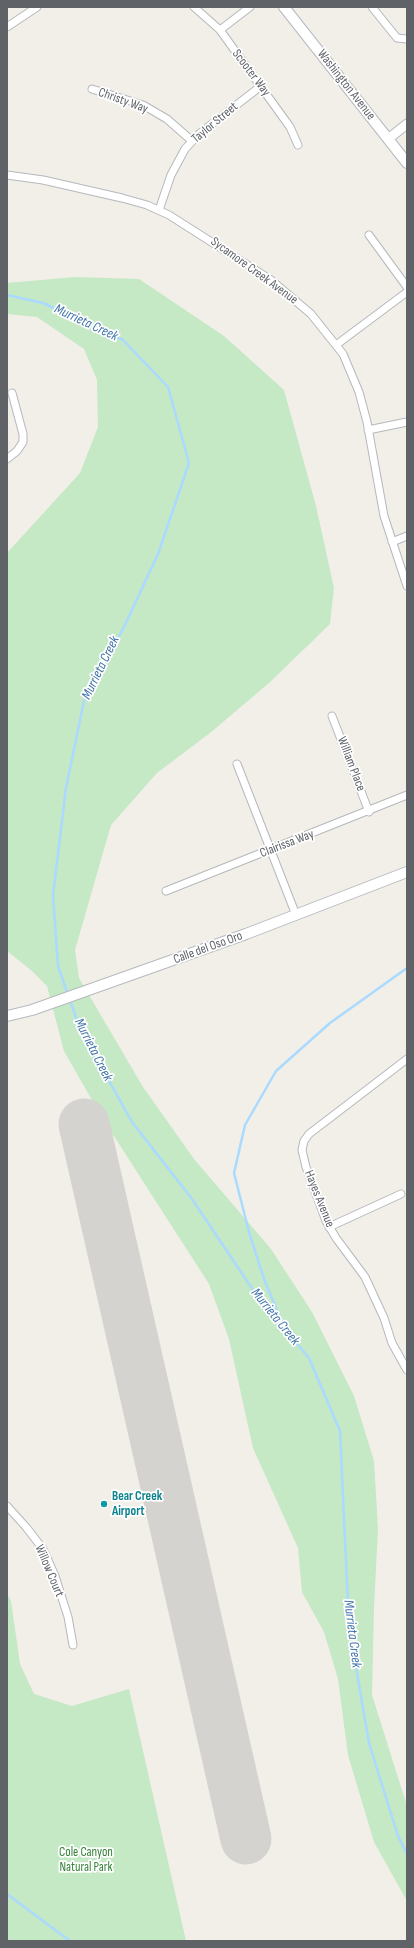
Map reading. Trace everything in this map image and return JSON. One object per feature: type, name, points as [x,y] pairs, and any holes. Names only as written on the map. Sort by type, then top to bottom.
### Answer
[{"type":"main road","name":"Washington Avenue","points":[[284,7],[407,163]]},
{"type":"main road","name":"Calle del Oso Oro","points":[[7,1016],[32,1010],[112,982],[296,915],[407,872]]},
{"type":"street","points":[[7,27],[36,7]]},
{"type":"street","name":"Scooter Way","points":[[194,7],[220,30],[290,127],[298,145]]},
{"type":"street","points":[[220,30],[250,7]]},
{"type":"street","points":[[372,7],[388,29],[397,38],[407,39]]},
{"type":"street","name":"Taylor Street","points":[[159,210],[171,175],[185,149],[199,134],[261,86]]},
{"type":"street","name":"Christy Way","points":[[92,89],[143,105],[167,119],[192,141]]},
{"type":"street","points":[[388,139],[407,124]]},
{"type":"street","name":"Sycamore Creek Avenue","points":[[7,175],[43,180],[122,198],[159,210],[193,229],[271,280],[311,314],[343,354],[359,392],[368,430],[384,516],[407,586]]},
{"type":"street","points":[[369,236],[407,286]]},
{"type":"street","points":[[336,345],[407,292]]},
{"type":"street","points":[[7,459],[16,451],[22,442],[23,434],[12,393]]},
{"type":"street","points":[[368,430],[407,422]]},
{"type":"street","points":[[392,542],[407,536]]},
{"type":"street","name":"William Place","points":[[332,716],[369,812]]},
{"type":"street","points":[[237,764],[296,915]]},
{"type":"street","name":"Clairissa Way","points":[[166,892],[407,796]]},
{"type":"street","name":"Hayes Avenue","points":[[407,1059],[318,1127],[304,1141],[302,1150],[306,1167],[330,1227],[336,1238],[365,1277],[384,1318],[392,1343],[404,1360],[407,1370]]},
{"type":"street","points":[[330,1227],[401,1194]]},
{"type":"street","name":"Willow Court","points":[[7,1506],[43,1549],[68,1617],[73,1645]]},
{"type":"green space","points":[[75,277],[139,279],[224,336],[284,390],[316,506],[334,588],[330,624],[269,683],[210,733],[157,773],[111,825],[75,950],[79,978],[143,1087],[194,1159],[271,1249],[312,1312],[354,1396],[374,1461],[378,1529],[372,1695],[407,1806],[407,1901],[374,1842],[348,1755],[338,1679],[324,1632],[302,1592],[298,1548],[253,1448],[229,1339],[209,1284],[101,1116],[64,1051],[47,986],[32,971],[7,951],[7,553],[80,473],[98,427],[97,380],[84,349],[37,317],[7,314],[7,283]]},
{"type":"green space","name":"Cole Canyon Natural Park","points":[[7,1594],[11,1601],[20,1664],[34,1694],[72,1706],[129,1689],[186,1941],[7,1941]]},
{"type":"waterway","name":"Murrieta Creek","points":[[7,295],[43,303],[123,340],[168,387],[189,463],[158,554],[125,625],[84,701],[66,788],[53,895],[58,966],[68,995]]},
{"type":"waterway","points":[[286,1329],[264,1279],[249,1232],[234,1173],[245,1125],[276,1071],[330,1023],[407,968]]},
{"type":"waterway","name":"Murrieta Creek","points":[[70,1000],[80,1029],[132,1122],[192,1199],[257,1296],[309,1358],[340,1431],[349,1626],[369,1743],[398,1836],[407,1854]]},
{"type":"waterway","points":[[7,1894],[70,1941]]},
{"type":"runway","points":[[84,1124],[246,1839]]},
{"type":"place","name":"Bear Creek Airport","points":[[104,1504]]}]
